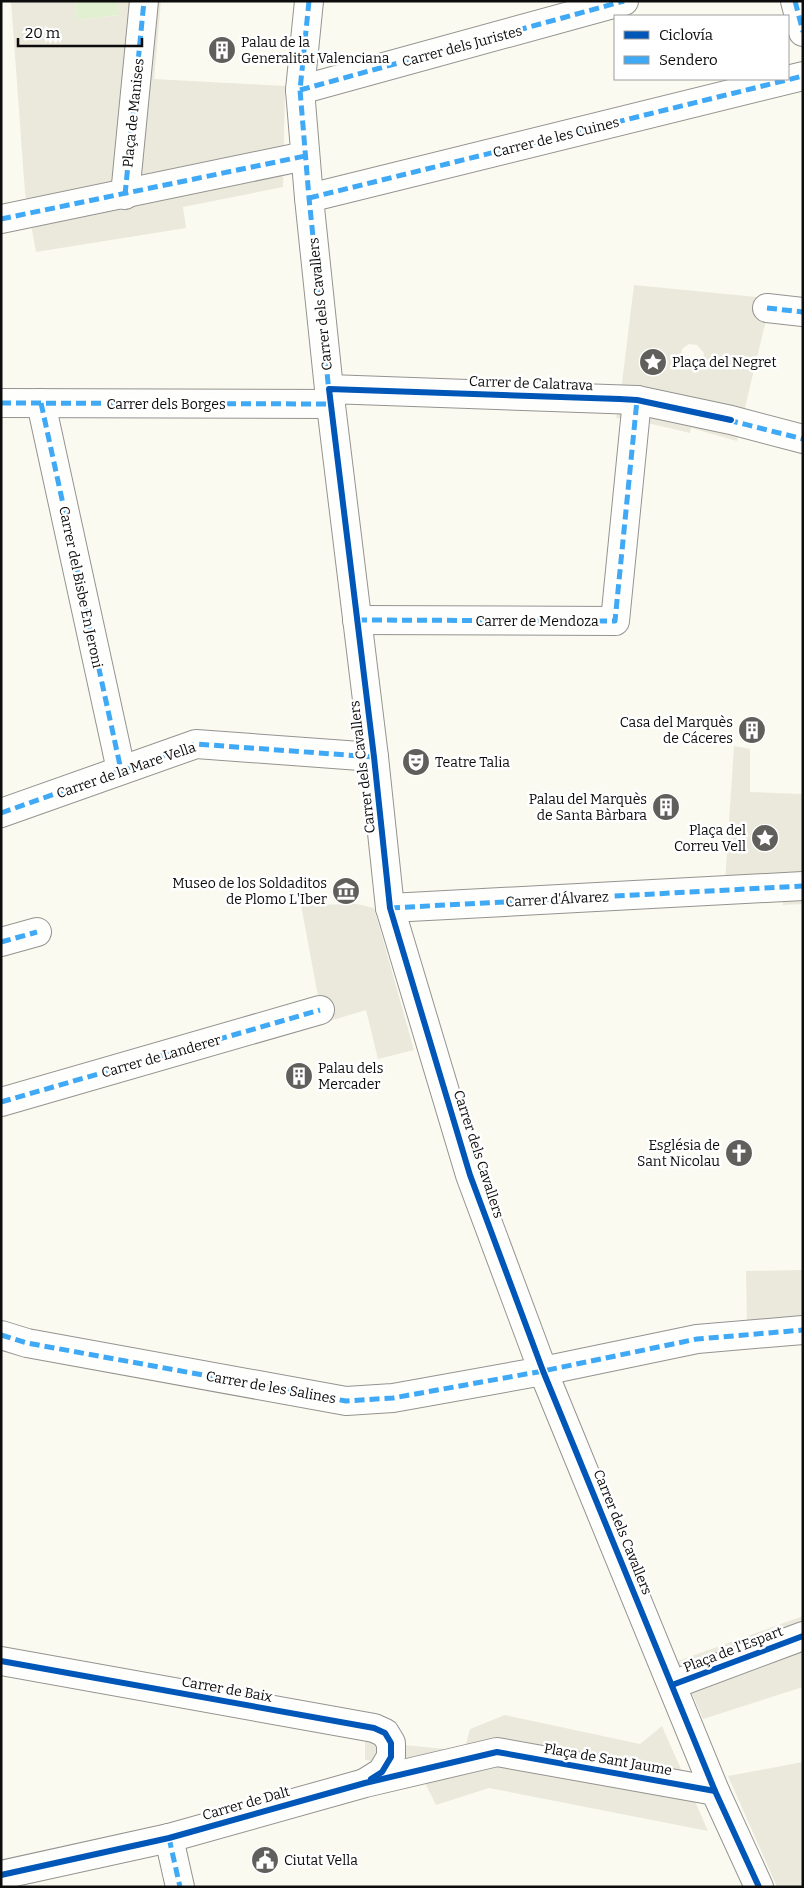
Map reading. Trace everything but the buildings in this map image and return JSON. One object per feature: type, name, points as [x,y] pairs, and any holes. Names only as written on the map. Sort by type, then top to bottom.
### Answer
[{"type":"street","name":"Plaça de Manises","points":[[125,195],[144,1]]},
{"type":"street","name":"Carrer dels Cavallers","points":[[309,1],[300,90],[305,156],[329,396],[374,757],[390,908],[470,1176],[543,1371],[715,1791],[759,1887]]},
{"type":"street","name":"Carrer dels Juristes","points":[[300,90],[624,1]]},
{"type":"street","points":[[795,1],[803,32]]},
{"type":"street","name":"Carrer de les Cuines","points":[[789,79],[803,76]]},
{"type":"street","name":"Carrer de les Cuines","points":[[309,198],[787,80]]},
{"type":"street","points":[[1,220],[305,156]]},
{"type":"street","points":[[767,308],[803,312]]},
{"type":"street","name":"Carrer de Calatrava","points":[[329,396],[637,400],[803,439]]},
{"type":"street","name":"Carrer dels Borges","points":[[1,403],[41,404],[329,396]]},
{"type":"street","name":"Carrer de Mendoza","points":[[357,620],[615,621],[637,400]]},
{"type":"street","name":"Carrer del Bisbe En Jeroni","points":[[41,404],[121,770]]},
{"type":"street","name":"Carrer de la Mare Vella","points":[[1,813],[196,744],[374,757]]},
{"type":"street","name":"Carrer d'Álvarez","points":[[390,908],[803,886]]},
{"type":"street","points":[[1,942],[37,932]]},
{"type":"street","name":"Carrer de Landerer","points":[[1,1102],[320,1010]]},
{"type":"street","name":"Carrer de les Salines","points":[[1,1335],[27,1343],[346,1401],[393,1398],[543,1371],[697,1339],[803,1330]]},
{"type":"street","name":"Plaça de l'Espart","points":[[672,1685],[803,1636]]},
{"type":"street","name":"Carrer de Baix","points":[[1,1661],[374,1728],[385,1733],[391,1743],[391,1757],[382,1772],[365,1783]]},
{"type":"street","name":"Carrer de Dalt","points":[[1,1875],[169,1838],[365,1783],[497,1752]]},
{"type":"street","name":"Plaça de Sant Jaume","points":[[497,1752],[715,1791]]},
{"type":"street","points":[[169,1838],[180,1887]]},
{"type":"green space","points":[[75,1],[118,1],[119,15],[77,20]]},
{"type":"shaded area","points":[[11,1],[75,1],[77,20],[119,15],[118,1],[161,1],[154,79],[285,86],[283,187],[183,207],[186,228],[36,252],[25,193]]},
{"type":"shaded area","name":"Plaça del Negret","points":[[634,285],[767,298],[766,320],[737,441],[691,428],[690,433],[635,420],[616,418]],"holes":[[[689,344],[697,345],[704,353],[703,361],[695,368],[687,366],[681,360],[682,349]]]},
{"type":"shaded area","name":"Plaça del Correu Vell","points":[[734,746],[750,749],[750,792],[803,794],[803,904],[783,905],[782,893],[725,883]]},
{"type":"shaded area","points":[[357,904],[374,908],[414,1050],[378,1059],[366,1010],[323,1023],[301,905]]},
{"type":"shaded area","points":[[803,1270],[803,1339],[747,1324],[746,1271]]},
{"type":"shaded area","points":[[803,1616],[803,1687],[703,1719],[678,1661]]},
{"type":"shaded area","points":[[505,1715],[640,1744],[662,1726],[708,1831],[489,1788],[436,1805],[417,1767],[365,1760],[365,1741],[464,1751],[470,1729]]},
{"type":"shaded area","points":[[803,1762],[803,1887],[777,1887],[728,1776]]},
{"type":"marked path","points":[[125,195],[144,1]]},
{"type":"marked path","points":[[309,1],[300,90],[329,392]]},
{"type":"marked path","points":[[300,90],[624,1]]},
{"type":"marked path","points":[[795,1],[803,32]]},
{"type":"marked path","points":[[789,79],[803,76]]},
{"type":"marked path","points":[[309,198],[787,80]]},
{"type":"marked path","points":[[1,219],[305,156]]},
{"type":"marked path","points":[[767,308],[803,312]]},
{"type":"marked path","points":[[357,620],[615,621],[637,400]]},
{"type":"marked path","points":[[1,403],[330,404]]},
{"type":"marked path","points":[[41,403],[121,770]]},
{"type":"marked path","points":[[728,420],[803,439]]},
{"type":"marked path","points":[[1,813],[196,744],[374,757]]},
{"type":"marked path","points":[[390,908],[803,886]]},
{"type":"marked path","points":[[1,942],[37,932]]},
{"type":"marked path","points":[[1,1102],[320,1010]]},
{"type":"marked path","points":[[1,1335],[27,1343],[346,1401],[393,1398],[543,1371],[697,1339],[803,1330]]},
{"type":"marked path","points":[[169,1838],[180,1887]]},
{"type":"cycle path","points":[[731,420],[637,400],[329,389],[374,757],[390,908],[470,1175],[543,1371],[715,1791],[759,1887]]},
{"type":"cycle path","points":[[672,1685],[803,1636]]},
{"type":"cycle path","points":[[1,1661],[374,1728],[385,1733],[391,1743],[391,1757],[382,1772],[371,1779]]},
{"type":"cycle path","points":[[1,1875],[169,1838],[365,1783],[497,1752],[715,1791]]},
{"type":"place","name":"Palau de la Generalitat Valenciana","points":[[222,50]]},
{"type":"place","name":"Plaça del Negret","points":[[653,362]]},
{"type":"place","name":"Casa del Marquès de Cáceres","points":[[752,730]]},
{"type":"place","name":"Teatre Talia","points":[[416,762]]},
{"type":"place","name":"Palau del Marquès de Santa Bàrbara","points":[[666,807]]},
{"type":"place","name":"Plaça del Correu Vell","points":[[765,838]]},
{"type":"place","name":"Museo de los Soldaditos de Plomo L'Iber","points":[[346,891]]},
{"type":"place","name":"Palau dels Mercader","points":[[299,1076]]},
{"type":"place","name":"Església de Sant Nicolau","points":[[739,1153]]},
{"type":"place","name":"Ciutat Vella","points":[[265,1860]]}]
